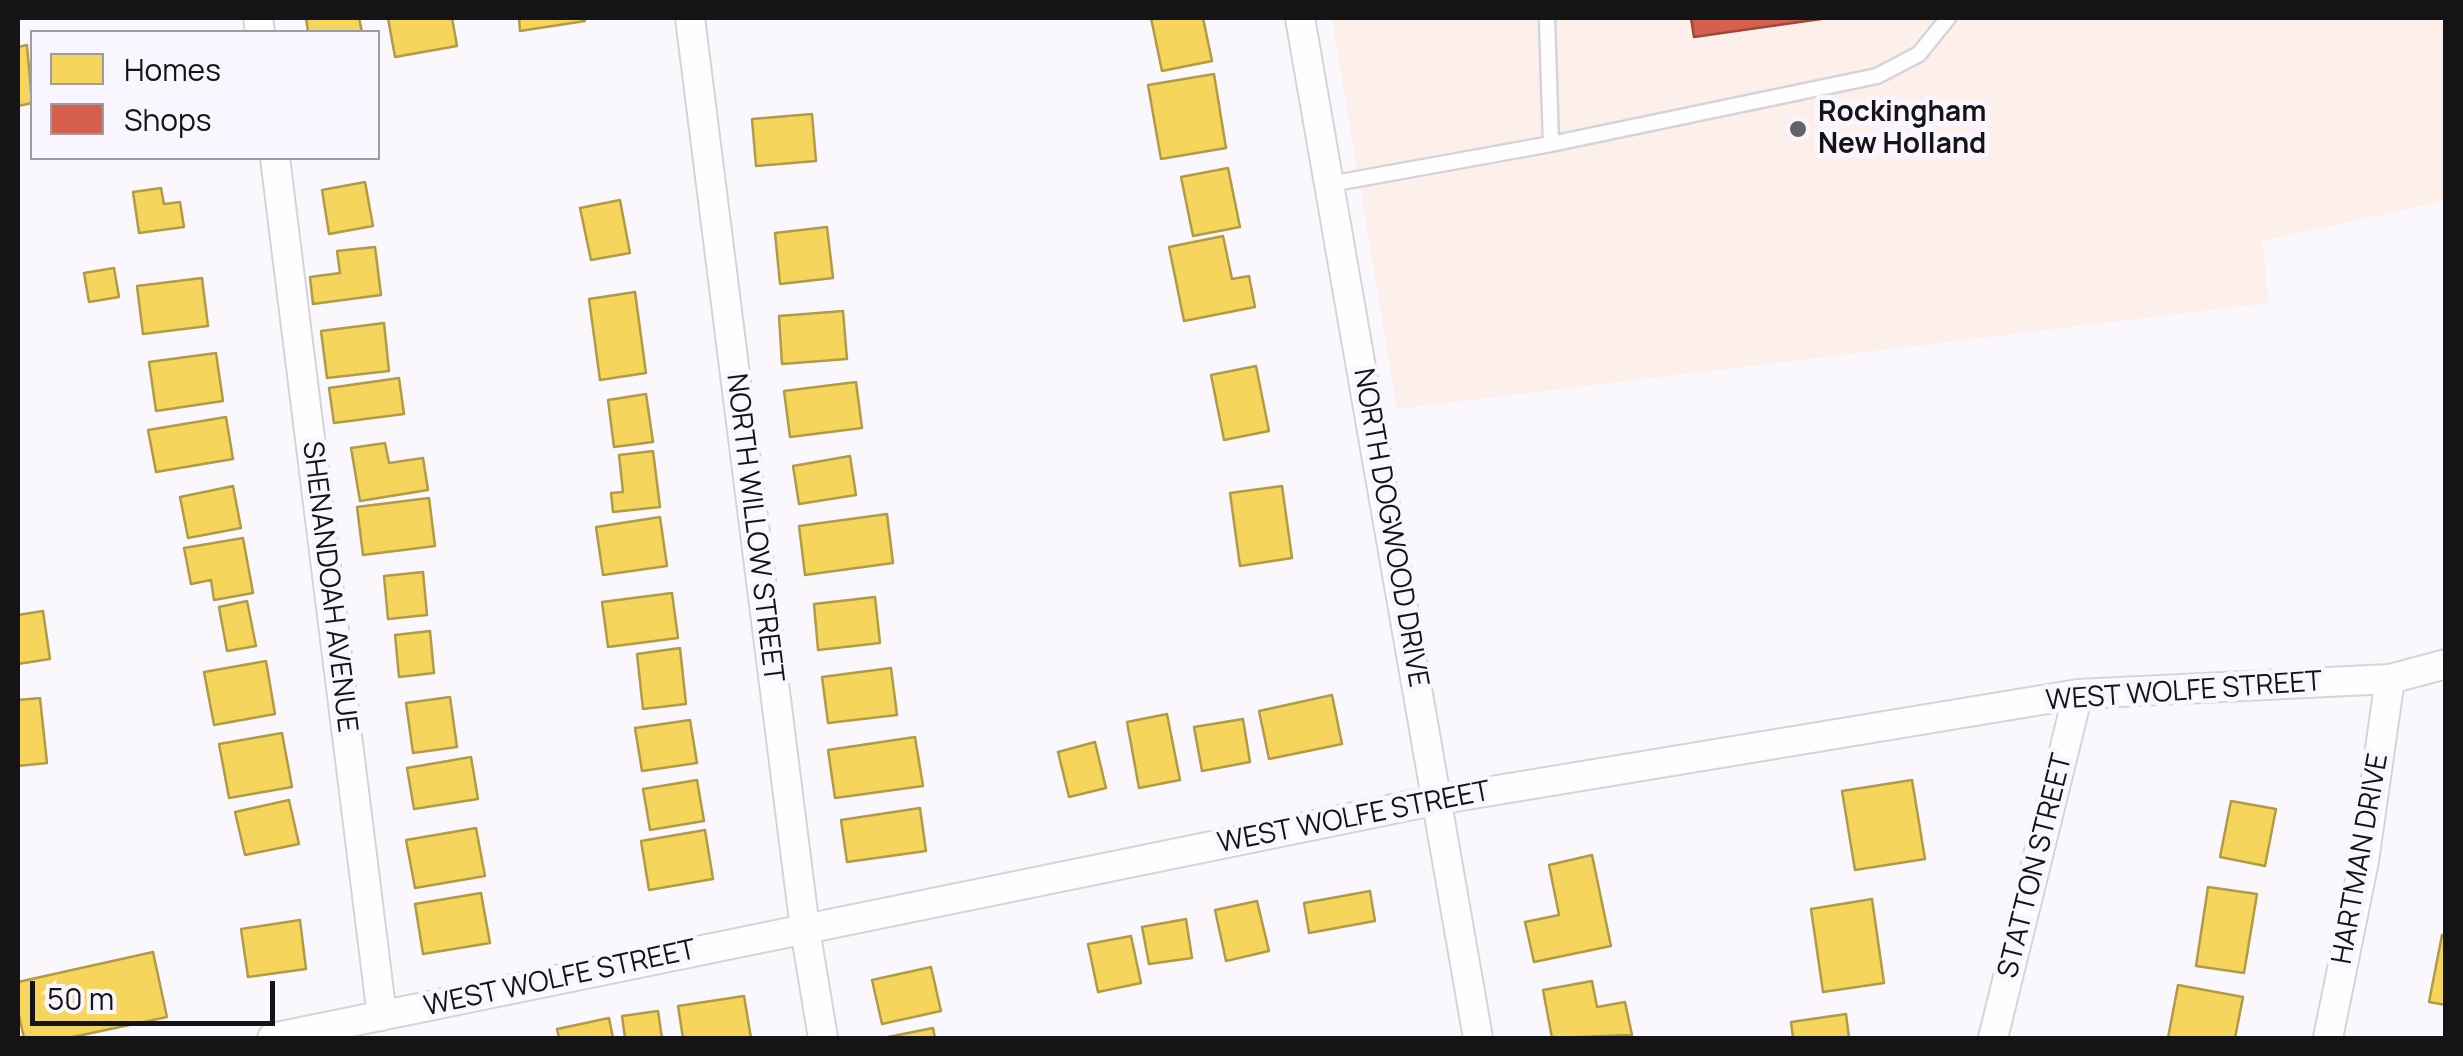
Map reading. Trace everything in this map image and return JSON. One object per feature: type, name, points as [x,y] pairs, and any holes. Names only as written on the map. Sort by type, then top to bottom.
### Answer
[{"type":"street","name":"NORTH WILLOW STREET","points":[[690,18],[805,929],[824,1038]]},
{"type":"street","name":"NORTH DOGWOOD DRIVE","points":[[1300,18],[1478,1038]]},
{"type":"street","name":"SHENANDOAH AVENUE","points":[[275,160],[382,1016]]},
{"type":"street","name":"WEST WOLFE STREET","points":[[272,1038],[1437,800],[2078,694],[2390,679],[2446,664]]},
{"type":"street","name":"HARTMAN DRIVE","points":[[2328,1038],[2364,861],[2390,679]]},
{"type":"street","name":"STATTON STREET","points":[[1994,1038],[2078,694]]},
{"type":"lane","points":[[1546,18],[1551,144]]},
{"type":"lane","points":[[1330,184],[1551,144],[1882,74],[1920,54],[1948,18]]},
{"type":"shaded area","name":"Rockingham New Holland","points":[[1332,18],[2445,18],[2445,201],[2262,241],[2269,303],[1397,409]]},
{"type":"building: Homes","points":[[306,18],[359,18],[362,30],[308,30]]},
{"type":"building: Homes","points":[[388,18],[452,18],[457,46],[395,57]]},
{"type":"building: Homes","points":[[519,18],[584,18],[585,21],[520,31]]},
{"type":"building: Homes","points":[[1151,18],[1203,18],[1212,61],[1162,71]]},
{"type":"building: Homes","points":[[27,45],[30,103],[18,106],[18,47]]},
{"type":"building: Homes","points":[[1214,74],[1226,148],[1161,159],[1148,85]]},
{"type":"building: Homes","points":[[812,114],[816,161],[756,166],[752,119]]},
{"type":"building: Homes","points":[[1228,168],[1240,227],[1193,236],[1181,177]]},
{"type":"building: Homes","points":[[365,182],[373,226],[329,234],[322,190]]},
{"type":"building: Homes","points":[[161,188],[164,204],[180,202],[184,227],[139,233],[133,192]]},
{"type":"building: Homes","points":[[620,200],[630,253],[591,260],[580,208]]},
{"type":"building: Homes","points":[[827,227],[833,278],[780,284],[775,233]]},
{"type":"building: Homes","points":[[1223,236],[1232,279],[1249,276],[1255,307],[1184,321],[1169,247]]},
{"type":"building: Homes","points":[[375,247],[381,295],[313,304],[310,277],[340,273],[337,251]]},
{"type":"building: Homes","points":[[114,268],[119,297],[89,302],[84,273]]},
{"type":"building: Homes","points":[[202,278],[208,326],[143,334],[137,286]]},
{"type":"building: Homes","points":[[635,292],[646,373],[600,380],[589,299]]},
{"type":"building: Homes","points":[[843,311],[847,359],[782,364],[779,316]]},
{"type":"building: Homes","points":[[384,323],[389,371],[327,378],[321,331]]},
{"type":"building: Homes","points":[[216,353],[223,401],[156,411],[149,362]]},
{"type":"building: Homes","points":[[1256,366],[1269,431],[1224,440],[1211,375]]},
{"type":"building: Homes","points":[[399,378],[404,414],[334,423],[329,388]]},
{"type":"building: Homes","points":[[856,382],[862,428],[790,437],[784,391]]},
{"type":"building: Homes","points":[[646,394],[653,442],[614,447],[608,400]]},
{"type":"building: Homes","points":[[226,417],[233,459],[156,472],[148,430]]},
{"type":"building: Homes","points":[[385,443],[389,463],[423,458],[428,490],[360,501],[351,448]]},
{"type":"building: Homes","points":[[653,451],[660,507],[613,512],[611,493],[623,492],[619,455]]},
{"type":"building: Homes","points":[[850,456],[856,495],[799,504],[793,466]]},
{"type":"building: Homes","points":[[233,486],[241,528],[188,538],[180,497]]},
{"type":"building: Homes","points":[[1282,486],[1292,558],[1240,566],[1230,493]]},
{"type":"building: Homes","points":[[429,498],[435,546],[363,555],[357,507]]},
{"type":"building: Homes","points":[[887,514],[893,563],[805,575],[799,526]]},
{"type":"building: Homes","points":[[660,517],[667,566],[603,575],[596,527]]},
{"type":"building: Homes","points":[[243,538],[253,593],[214,600],[211,580],[191,584],[184,548]]},
{"type":"building: Homes","points":[[423,572],[427,615],[388,619],[384,576]]},
{"type":"building: Homes","points":[[672,593],[678,638],[608,647],[602,602]]},
{"type":"building: Homes","points":[[875,597],[880,643],[818,650],[814,604]]},
{"type":"building: Homes","points":[[247,601],[256,646],[227,651],[219,607]]},
{"type":"building: Homes","points":[[43,611],[50,659],[18,664],[18,615]]},
{"type":"building: Homes","points":[[430,631],[434,673],[399,677],[395,635]]},
{"type":"building: Homes","points":[[680,648],[686,704],[643,709],[637,654]]},
{"type":"building: Homes","points":[[266,661],[275,714],[214,725],[204,672]]},
{"type":"building: Homes","points":[[891,668],[897,715],[828,723],[822,677]]},
{"type":"building: Homes","points":[[1332,695],[1342,744],[1269,759],[1259,711]]},
{"type":"building: Homes","points":[[450,697],[457,747],[413,753],[406,703]]},
{"type":"building: Homes","points":[[40,698],[47,763],[18,766],[18,700]]},
{"type":"building: Homes","points":[[1167,714],[1180,780],[1139,788],[1127,722]]},
{"type":"building: Homes","points":[[1243,719],[1250,762],[1202,771],[1194,727]]},
{"type":"building: Homes","points":[[690,720],[697,763],[642,771],[635,728]]},
{"type":"building: Homes","points":[[282,733],[292,787],[229,798],[219,744]]},
{"type":"building: Homes","points":[[915,737],[923,786],[835,798],[828,750]]},
{"type":"building: Homes","points":[[1095,742],[1106,788],[1069,797],[1058,752]]},
{"type":"building: Homes","points":[[471,757],[478,799],[414,809],[407,768]]},
{"type":"building: Homes","points":[[697,780],[704,821],[650,830],[643,789]]},
{"type":"building: Homes","points":[[1912,780],[1925,859],[1855,870],[1842,791]]},
{"type":"building: Homes","points":[[289,800],[299,844],[245,855],[235,812]]},
{"type":"building: Homes","points":[[2231,801],[2276,809],[2265,866],[2220,857]]},
{"type":"building: Homes","points":[[920,808],[926,851],[847,862],[841,820]]},
{"type":"building: Homes","points":[[476,828],[485,876],[415,888],[406,840]]},
{"type":"building: Homes","points":[[705,830],[713,879],[649,890],[641,841]]},
{"type":"building: Homes","points":[[1592,855],[1611,946],[1534,962],[1525,922],[1559,915],[1549,865]]},
{"type":"building: Homes","points":[[2208,887],[2257,894],[2244,973],[2196,966]]},
{"type":"building: Homes","points":[[1370,891],[1375,921],[1309,933],[1304,903]]},
{"type":"building: Homes","points":[[481,893],[490,943],[423,954],[415,904]]},
{"type":"building: Homes","points":[[1872,899],[1884,983],[1823,992],[1811,909]]},
{"type":"building: Homes","points":[[1257,901],[1269,951],[1226,961],[1215,910]]},
{"type":"building: Homes","points":[[1186,919],[1192,958],[1149,964],[1142,927]]},
{"type":"building: Homes","points":[[300,920],[306,969],[248,977],[241,929]]},
{"type":"building: Homes","points":[[2442,935],[2446,935],[2446,1005],[2429,1002]]},
{"type":"building: Homes","points":[[1131,936],[1141,983],[1098,992],[1088,944]]},
{"type":"building: Homes","points":[[153,952],[167,1017],[68,1038],[24,1038],[18,1011],[18,982]]},
{"type":"building: Homes","points":[[931,967],[941,1011],[882,1024],[872,980]]},
{"type":"building: Homes","points":[[1592,981],[1597,1007],[1625,1002],[1632,1035],[1552,1038],[1543,990]]},
{"type":"building: Homes","points":[[2178,985],[2243,997],[2235,1038],[2168,1038]]},
{"type":"building: Homes","points":[[744,996],[751,1038],[683,1038],[678,1006]]},
{"type":"building: Homes","points":[[658,1011],[662,1038],[625,1038],[622,1016]]},
{"type":"building: Homes","points":[[1846,1014],[1849,1038],[1793,1038],[1791,1022]]},
{"type":"building: Homes","points":[[609,1018],[613,1038],[559,1038],[557,1029]]},
{"type":"building: Homes","points":[[933,1028],[935,1038],[883,1038]]},
{"type":"building: Shops","points":[[1691,18],[1828,18],[1694,37]]},
{"type":"place","name":"Rockingham New Holland","points":[[1798,129]]}]
